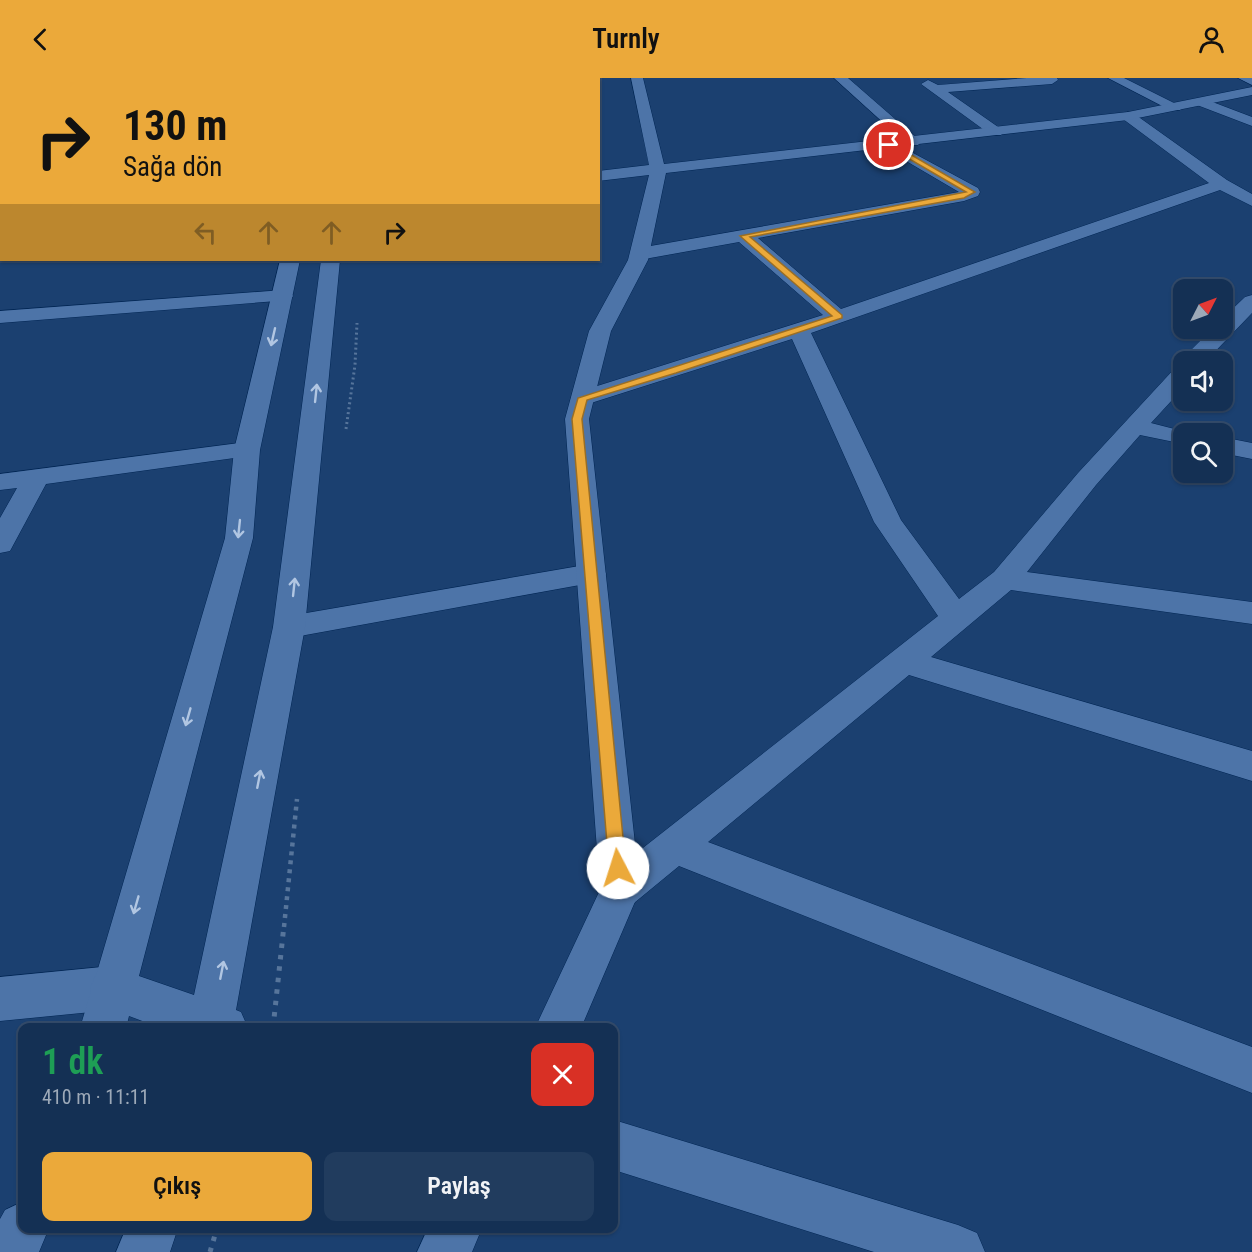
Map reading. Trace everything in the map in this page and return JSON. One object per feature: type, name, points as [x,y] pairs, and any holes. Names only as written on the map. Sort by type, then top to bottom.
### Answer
[{"type":"street","points":[[620,890],[577,419],[600,331],[639,254],[658,171],[637,78]]},
{"type":"street","points":[[840,78],[913,142]]},
{"type":"street","points":[[919,78],[996,132]]},
{"type":"street","points":[[1114,78],[1175,107]]},
{"type":"street","points":[[1244,78],[1252,81]]},
{"type":"street","points":[[934,89],[1052,80]]},
{"type":"street","points":[[600,177],[1128,116],[1252,91]]},
{"type":"street","points":[[1202,102],[1252,122]]},
{"type":"street","points":[[1128,116],[1221,184],[1252,201]]},
{"type":"street","points":[[639,254],[964,196],[972,192],[889,145]]},
{"type":"street","points":[[583,398],[838,317],[1221,184]]},
{"type":"street","points":[[744,236],[838,317]]},
{"type":"street","points":[[108,1008],[239,538],[247,450],[290,261]]},
{"type":"street","points":[[217,1023],[289,627],[331,261]]},
{"type":"street","points":[[0,317],[283,296]]},
{"type":"street","points":[[1203,351],[1252,301]]},
{"type":"street","points":[[799,330],[888,522],[956,618]]},
{"type":"street","points":[[560,1023],[620,890],[1005,579],[1087,479],[1173,385]]},
{"type":"street","points":[[1136,427],[1173,434]]},
{"type":"street","points":[[1233,447],[1252,451]]},
{"type":"street","points":[[0,482],[247,450]]},
{"type":"street","points":[[0,544],[36,478]]},
{"type":"street","points":[[289,627],[591,574]]},
{"type":"street","points":[[1005,579],[1252,613]]},
{"type":"street","points":[[903,661],[1252,765]]},
{"type":"street","points":[[673,846],[1252,1070]]},
{"type":"street","points":[[0,999],[108,1008],[198,1023]]},
{"type":"street","points":[[618,1146],[958,1252]]},
{"type":"street","points":[[12,1252],[21,1233]]},
{"type":"street","points":[[143,1252],[150,1233]]},
{"type":"street","points":[[444,1252],[454,1233]]},
{"type":"path","points":[[210,1252],[216,1233]]},
{"type":"route","points":[[618,868],[577,419],[583,398],[838,317],[744,236],[964,196],[972,192],[889,145]]}]
